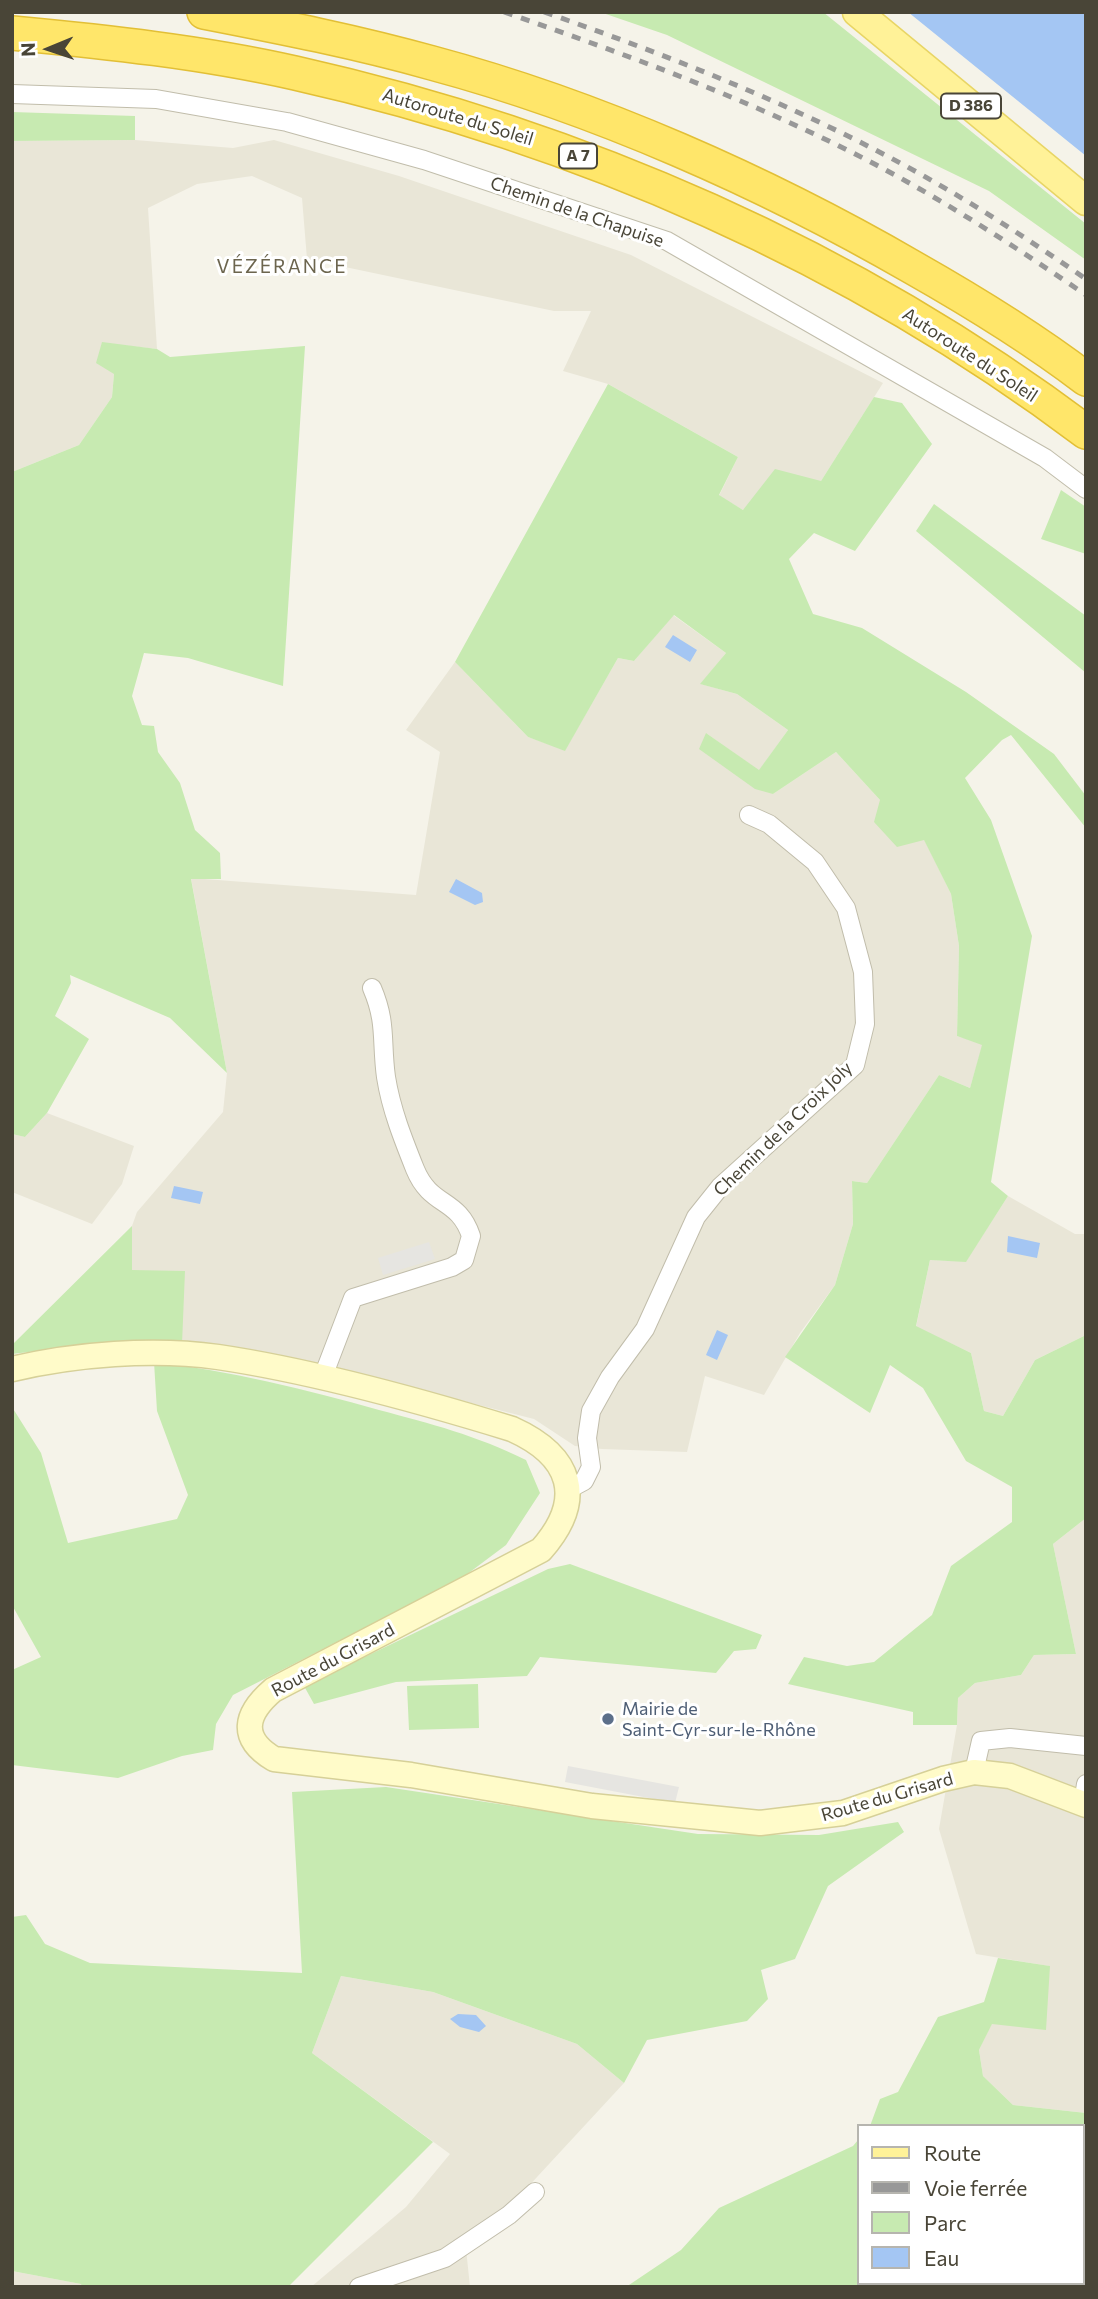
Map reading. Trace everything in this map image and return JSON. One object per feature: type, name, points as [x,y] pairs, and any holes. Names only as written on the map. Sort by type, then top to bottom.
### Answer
[{"type":"highway","name":"A 7","points":[[204,12],[304,31],[433,63],[537,96],[712,164],[892,255],[974,303],[1086,379]]},
{"type":"highway","name":"Autoroute du Soleil","points":[[12,33],[190,54],[293,72],[421,104],[527,136],[696,202],[834,271],[957,343],[1086,432]]},
{"type":"main road","name":"D 386","points":[[857,12],[1086,201]]},
{"type":"street","name":"Chemin de la Chapuise","points":[[12,94],[156,99],[287,122],[424,160],[667,242],[1045,458],[1086,489]]},
{"type":"street","name":"Chemin de la Croix Joly","points":[[569,1489],[584,1481],[590,1467],[587,1438],[592,1411],[610,1377],[645,1329],[696,1217],[720,1186],[855,1065],[865,1024],[863,972],[846,908],[815,862],[769,824],[749,815]]},
{"type":"street","points":[[322,1379],[353,1298],[452,1267],[464,1260],[471,1236],[459,1210],[436,1199],[425,1189],[416,1172],[392,1107],[386,1075],[383,1012],[372,988]]},
{"type":"street","points":[[12,1369],[103,1356],[177,1355],[218,1357],[322,1379],[512,1429],[536,1440],[551,1453],[561,1468],[569,1489]]},
{"type":"street","name":"Route du Grisard","points":[[569,1489],[563,1519],[541,1550],[273,1690],[258,1702],[250,1719],[249,1731],[262,1752],[274,1759],[300,1765],[411,1775],[592,1806],[760,1823],[843,1813],[943,1779],[974,1772],[1010,1776],[1085,1798]]},
{"type":"street","points":[[974,1772],[981,1741],[1010,1738],[1086,1746]]},
{"type":"street","points":[[359,2287],[445,2258],[509,2215],[535,2192]]},
{"type":"shaded area","points":[[135,140],[233,148],[274,140],[399,176],[631,255],[883,383],[821,481],[743,510],[719,496],[738,457],[608,384],[563,371],[591,311],[554,311],[307,259],[302,198],[252,176],[197,184],[148,208],[157,349],[102,343],[114,374],[112,397],[79,445],[12,472],[12,141]]},
{"type":"shaded area","points":[[673,615],[726,653],[701,684],[737,694],[788,730],[759,771],[706,733],[773,794],[836,752],[880,800],[924,839],[951,894],[959,946],[957,1036],[983,1044],[970,1088],[939,1075],[867,1183],[852,1181],[853,1224],[835,1285],[800,1333],[764,1395],[705,1376],[687,1452],[602,1449],[575,1446],[534,1419],[345,1371],[182,1344],[132,1271],[132,1226],[137,1212],[223,1112],[227,1073],[191,878],[416,895],[440,752],[406,730],[455,662],[528,737],[565,750],[618,658],[634,661]]},
{"type":"shaded area","points":[[47,1113],[134,1146],[122,1184],[92,1224],[12,1192],[12,1134],[25,1137]]},
{"type":"shaded area","points":[[1008,1196],[1075,1234],[1086,1234],[1086,1335],[1035,1360],[1003,1416],[984,1411],[971,1353],[916,1327],[930,1260],[966,1261]]},
{"type":"shaded area","points":[[429,1242],[435,1259],[383,1275],[378,1258]]},
{"type":"shaded area","points":[[1086,1518],[1086,2113],[1013,2105],[983,2076],[979,2050],[992,2023],[1049,1966],[976,1954],[939,1829],[957,1725],[958,1698],[975,1683],[1021,1675],[1034,1655],[1076,1654],[1053,1544]]},
{"type":"shaded area","points":[[568,1766],[679,1787],[675,1803],[565,1782]]},
{"type":"shaded area","points":[[341,1976],[433,1992],[577,2044],[624,2083],[525,2190],[465,2239],[470,2287],[311,2287],[406,2207],[450,2154],[312,2053]]},
{"type":"shaded area","points":[[12,2271],[81,2284],[82,2287],[12,2287]]},
{"type":"green space","points":[[600,12],[823,12],[1086,224],[1086,260],[989,191],[667,35]]},
{"type":"green space","points":[[12,112],[135,116],[135,140],[12,141]]},
{"type":"green space","points":[[102,342],[157,349],[170,357],[305,346],[283,686],[188,658],[144,653],[132,696],[142,725],[154,726],[158,752],[180,783],[195,830],[220,853],[221,879],[191,879],[227,1073],[170,1018],[70,975],[71,983],[55,1016],[89,1039],[47,1113],[25,1137],[12,1134],[12,472],[79,445],[112,397],[114,374],[96,363]]},
{"type":"green space","points":[[608,384],[738,457],[719,495],[743,510],[775,469],[821,481],[874,397],[902,403],[932,444],[855,551],[814,533],[789,559],[813,614],[862,628],[966,692],[1054,754],[1086,796],[1086,828],[1011,735],[1002,740],[965,778],[991,820],[1032,936],[991,1182],[1008,1196],[966,1262],[930,1260],[916,1326],[971,1353],[984,1411],[1003,1416],[1035,1360],[1086,1335],[1086,1518],[1053,1544],[1076,1654],[1034,1655],[1021,1675],[975,1683],[958,1698],[957,1725],[913,1725],[913,1712],[788,1684],[804,1657],[847,1666],[874,1662],[932,1615],[951,1566],[1012,1522],[1012,1487],[966,1461],[923,1388],[890,1365],[870,1413],[785,1357],[835,1285],[853,1224],[852,1181],[867,1183],[939,1075],[970,1088],[982,1045],[957,1036],[959,946],[951,894],[924,840],[897,847],[874,822],[880,800],[836,752],[773,794],[755,789],[699,749],[706,733],[759,770],[788,730],[737,694],[700,684],[726,653],[674,615],[634,661],[618,658],[565,751],[528,737],[455,662]]},
{"type":"green space","points":[[1061,490],[1086,507],[1086,554],[1041,539]]},
{"type":"green space","points":[[934,504],[1086,616],[1086,673],[916,531]]},
{"type":"green space","points":[[132,1226],[132,1270],[185,1271],[182,1344],[79,1346],[12,1354],[12,1345]]},
{"type":"green space","points":[[154,1362],[211,1370],[295,1388],[471,1437],[526,1460],[540,1493],[506,1545],[462,1578],[233,1695],[216,1724],[213,1750],[182,1756],[118,1778],[12,1765],[12,1670],[41,1657],[12,1605],[12,1407],[41,1453],[68,1543],[177,1519],[188,1495],[157,1411]]},
{"type":"green space","points":[[570,1564],[762,1635],[756,1649],[734,1651],[716,1673],[540,1657],[527,1676],[396,1682],[314,1704],[304,1686],[548,1569]]},
{"type":"green space","points":[[478,1684],[479,1728],[409,1730],[407,1686]]},
{"type":"green space","points":[[386,1787],[698,1834],[819,1835],[898,1822],[904,1832],[828,1886],[795,1959],[761,1970],[768,1999],[747,2021],[647,2040],[624,2083],[577,2044],[433,1992],[341,1976],[312,2053],[433,2142],[288,2287],[82,2287],[81,2284],[12,2271],[12,1917],[26,1915],[45,1944],[90,1963],[302,1973],[292,1792]]},
{"type":"green space","points":[[998,1958],[1050,1966],[1046,2030],[992,2024],[979,2050],[983,2076],[1013,2105],[1086,2113],[1086,2287],[626,2287],[681,2250],[719,2208],[856,2142],[856,2285],[1084,2285],[1084,2124],[871,2124],[880,2099],[898,2092],[938,2017],[984,2002]]},
{"type":"water","points":[[908,12],[1086,12],[1086,156]]},
{"type":"water","points":[[673,635],[697,650],[690,662],[665,647]]},
{"type":"water","points":[[456,879],[482,893],[483,902],[475,905],[449,892]]},
{"type":"water","points":[[174,1186],[203,1192],[200,1204],[171,1198]]},
{"type":"water","points":[[1008,1236],[1040,1243],[1037,1258],[1007,1252]]},
{"type":"water","points":[[717,1330],[728,1335],[717,1360],[706,1355]]},
{"type":"water","points":[[458,2014],[476,2015],[486,2026],[479,2032],[460,2027],[450,2019]]},
{"type":"railway","points":[[504,12],[601,46],[744,102],[837,145],[960,213],[1086,295]]},
{"type":"railway","points":[[544,12],[718,78],[845,135],[963,199],[1086,279]]},
{"type":"place","name":"Mairie de Saint-Cyr-sur-le-Rhône","points":[[608,1719]]},
{"type":"district","name":"VÉZÉRANCE","points":[[282,267]]}]
